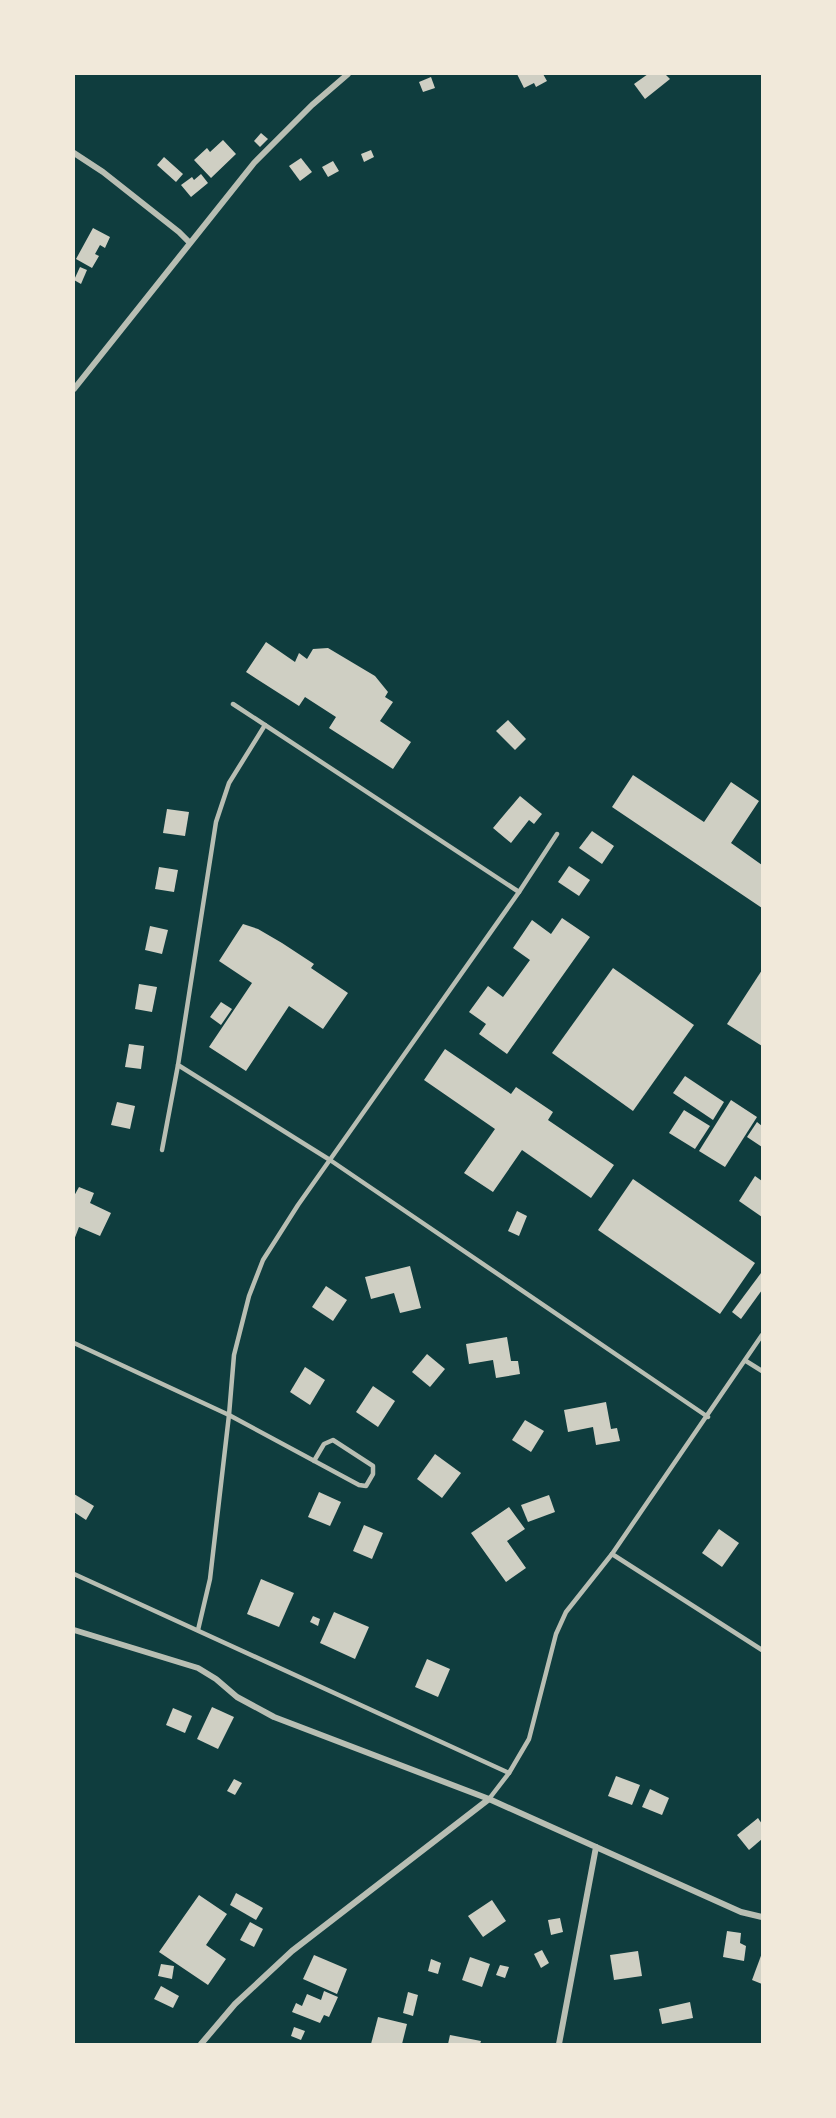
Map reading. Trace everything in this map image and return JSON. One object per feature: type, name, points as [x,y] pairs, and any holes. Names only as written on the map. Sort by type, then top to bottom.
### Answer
[{"type":"street","points":[[74,388],[254,163],[312,105],[348,74]]},
{"type":"street","points":[[74,153],[112,178],[189,242]]},
{"type":"street","points":[[74,1630],[198,1668],[216,1679],[237,1697],[274,1717],[489,1799],[741,1912],[762,1917]]},
{"type":"street","points":[[201,2044],[235,2004],[292,1951],[489,1799]]},
{"type":"street","points":[[559,2044],[596,1847]]},
{"type":"lane","points":[[233,704],[519,892]]},
{"type":"lane","points":[[162,1150],[178,1065],[216,822],[229,783],[265,724]]},
{"type":"lane","points":[[198,1629],[210,1579],[234,1355],[252,1287],[263,1260],[297,1205],[519,892],[557,834]]},
{"type":"lane","points":[[178,1065],[330,1160],[708,1417]]},
{"type":"lane","points":[[489,1799],[509,1773],[529,1739],[560,1626],[567,1612],[612,1554],[762,1335]]},
{"type":"lane","points":[[74,1343],[229,1415],[314,1461],[359,1485],[366,1486],[373,1474],[373,1466],[333,1440],[324,1444],[314,1461]]},
{"type":"lane","points":[[746,1361],[762,1371]]},
{"type":"lane","points":[[612,1554],[762,1650]]},
{"type":"lane","points":[[74,1574],[509,1773]]},
{"type":"building","points":[[517,74],[543,74],[547,81],[536,87],[534,83],[524,88]]},
{"type":"building","points":[[648,74],[665,74],[670,79],[645,99],[634,84]]},
{"type":"building","points":[[431,77],[435,88],[423,92],[419,82]]},
{"type":"building","points":[[261,133],[268,139],[260,147],[254,141]]},
{"type":"building","points":[[223,140],[236,154],[211,178],[194,160],[207,148],[210,152]]},
{"type":"building","points":[[371,150],[374,157],[364,162],[361,154]]},
{"type":"building","points":[[164,157],[183,174],[176,182],[157,165]]},
{"type":"building","points":[[301,158],[312,172],[300,181],[289,166]]},
{"type":"building","points":[[333,161],[339,171],[328,177],[322,167]]},
{"type":"building","points":[[201,174],[208,183],[191,197],[181,185],[192,177],[194,180]]},
{"type":"building","points":[[93,228],[110,237],[105,248],[100,245],[95,254],[99,256],[92,268],[76,259]]},
{"type":"building","points":[[80,267],[87,270],[81,284],[74,280]]},
{"type":"building","points":[[266,642],[295,662],[299,653],[307,659],[313,649],[328,648],[375,676],[388,692],[385,697],[393,702],[380,721],[411,742],[393,769],[329,728],[336,717],[305,697],[299,706],[246,672]]},
{"type":"building","points":[[508,720],[526,739],[515,750],[496,731]]},
{"type":"building","points":[[633,775],[704,822],[731,782],[759,801],[731,843],[762,865],[762,908],[612,807]]},
{"type":"building","points":[[520,796],[542,814],[534,824],[529,820],[511,843],[493,828]]},
{"type":"building","points":[[167,809],[189,812],[185,836],[163,833]]},
{"type":"building","points":[[592,831],[614,846],[602,864],[579,848]]},
{"type":"building","points":[[569,866],[590,880],[579,896],[558,882]]},
{"type":"building","points":[[159,867],[178,870],[174,892],[155,889]]},
{"type":"building","points":[[562,918],[590,937],[507,1054],[479,1034],[486,1024],[469,1012],[488,986],[503,997],[530,960],[513,948],[532,920],[551,934]]},
{"type":"building","points":[[243,924],[258,929],[314,964],[311,968],[348,993],[323,1029],[289,1006],[246,1071],[209,1047],[252,983],[219,961]]},
{"type":"building","points":[[150,926],[168,930],[162,954],[145,950]]},
{"type":"building","points":[[613,968],[694,1025],[633,1111],[552,1053]]},
{"type":"building","points":[[762,970],[762,1046],[727,1024]]},
{"type":"building","points":[[139,984],[157,987],[152,1012],[135,1009]]},
{"type":"building","points":[[221,1002],[232,1009],[221,1025],[210,1017]]},
{"type":"building","points":[[129,1044],[144,1046],[141,1069],[125,1067]]},
{"type":"building","points":[[445,1049],[511,1094],[516,1087],[553,1112],[548,1120],[614,1165],[591,1198],[522,1150],[493,1192],[464,1173],[495,1129],[424,1080]]},
{"type":"building","points":[[685,1076],[724,1102],[713,1120],[673,1093]]},
{"type":"building","points":[[731,1100],[757,1117],[725,1167],[699,1151]]},
{"type":"building","points":[[117,1102],[135,1106],[130,1129],[111,1125]]},
{"type":"building","points":[[684,1110],[710,1126],[695,1149],[669,1133]]},
{"type":"building","points":[[757,1122],[762,1126],[762,1147],[747,1137]]},
{"type":"building","points":[[755,1176],[762,1181],[762,1217],[739,1201]]},
{"type":"building","points":[[633,1179],[755,1263],[720,1314],[598,1230]]},
{"type":"building","points":[[79,1187],[94,1193],[90,1203],[111,1213],[100,1236],[79,1227],[74,1240],[74,1196]]},
{"type":"building","points":[[517,1211],[527,1216],[519,1236],[508,1231]]},
{"type":"building","points":[[410,1266],[421,1308],[400,1313],[394,1293],[371,1299],[365,1277]]},
{"type":"building","points":[[761,1273],[762,1290],[741,1319],[732,1312]]},
{"type":"building","points":[[326,1286],[347,1300],[333,1321],[312,1307]]},
{"type":"building","points":[[507,1337],[511,1361],[518,1361],[520,1374],[496,1378],[493,1360],[469,1364],[466,1344]]},
{"type":"building","points":[[427,1354],[445,1369],[430,1387],[412,1372]]},
{"type":"building","points":[[305,1367],[325,1380],[310,1405],[290,1392]]},
{"type":"building","points":[[373,1386],[395,1401],[378,1427],[356,1412]]},
{"type":"building","points":[[606,1402],[611,1429],[617,1428],[620,1441],[596,1445],[593,1427],[568,1432],[564,1410]]},
{"type":"building","points":[[525,1420],[544,1431],[531,1452],[512,1440]]},
{"type":"building","points":[[435,1454],[461,1473],[442,1498],[417,1479]]},
{"type":"building","points":[[319,1492],[341,1502],[330,1526],[308,1517]]},
{"type":"building","points":[[74,1494],[94,1506],[86,1520],[74,1512]]},
{"type":"building","points":[[549,1495],[555,1512],[528,1522],[521,1505]]},
{"type":"building","points":[[509,1507],[525,1529],[507,1541],[526,1568],[506,1582],[471,1533]]},
{"type":"building","points":[[364,1525],[383,1533],[372,1559],[353,1551]]},
{"type":"building","points":[[719,1529],[739,1543],[722,1567],[702,1553]]},
{"type":"building","points":[[261,1579],[294,1593],[279,1627],[247,1614]]},
{"type":"building","points":[[334,1612],[369,1627],[355,1659],[320,1643]]},
{"type":"building","points":[[313,1616],[320,1619],[318,1626],[310,1622]]},
{"type":"building","points":[[427,1659],[450,1669],[438,1697],[415,1687]]},
{"type":"building","points":[[212,1707],[234,1717],[218,1749],[197,1739]]},
{"type":"building","points":[[173,1708],[192,1716],[185,1733],[166,1725]]},
{"type":"building","points":[[616,1776],[640,1785],[632,1805],[608,1796]]},
{"type":"building","points":[[234,1779],[242,1783],[235,1795],[227,1791]]},
{"type":"building","points":[[650,1789],[669,1798],[662,1815],[642,1807]]},
{"type":"building","points":[[758,1818],[762,1824],[762,1839],[749,1850],[737,1835]]},
{"type":"building","points":[[236,1893],[263,1908],[256,1920],[230,1905]]},
{"type":"building","points":[[199,1895],[227,1914],[206,1945],[226,1959],[208,1985],[159,1952]]},
{"type":"building","points":[[492,1900],[506,1921],[483,1937],[468,1916]]},
{"type":"building","points":[[560,1918],[563,1932],[551,1935],[548,1920]]},
{"type":"building","points":[[250,1922],[263,1929],[254,1947],[240,1940]]},
{"type":"building","points":[[727,1931],[741,1933],[740,1943],[746,1946],[744,1961],[723,1957]]},
{"type":"building","points":[[542,1950],[549,1963],[541,1968],[534,1954]]},
{"type":"building","points":[[638,1951],[642,1976],[614,1980],[610,1955]]},
{"type":"building","points":[[762,1953],[762,1984],[752,1980]]},
{"type":"building","points":[[314,1955],[347,1969],[337,1994],[303,1979]]},
{"type":"building","points":[[470,1957],[490,1964],[482,1987],[462,1980]]},
{"type":"building","points":[[431,1959],[441,1963],[438,1974],[428,1971]]},
{"type":"building","points":[[161,1964],[174,1966],[172,1979],[158,1976]]},
{"type":"building","points":[[500,1965],[509,1967],[505,1978],[496,1975]]},
{"type":"building","points":[[161,1986],[179,1996],[173,2008],[154,1999]]},
{"type":"building","points":[[324,1991],[338,1997],[329,2017],[324,2015],[320,2023],[292,2012],[296,2003],[302,2006],[307,1994],[321,2000]]},
{"type":"building","points":[[408,1992],[418,1995],[413,2016],[403,2013]]},
{"type":"building","points":[[690,2002],[693,2018],[662,2024],[659,2009]]},
{"type":"building","points":[[378,2017],[407,2024],[402,2044],[371,2044]]},
{"type":"building","points":[[294,2027],[305,2031],[301,2040],[291,2036]]},
{"type":"building","points":[[450,2035],[481,2041],[480,2044],[448,2044]]}]
